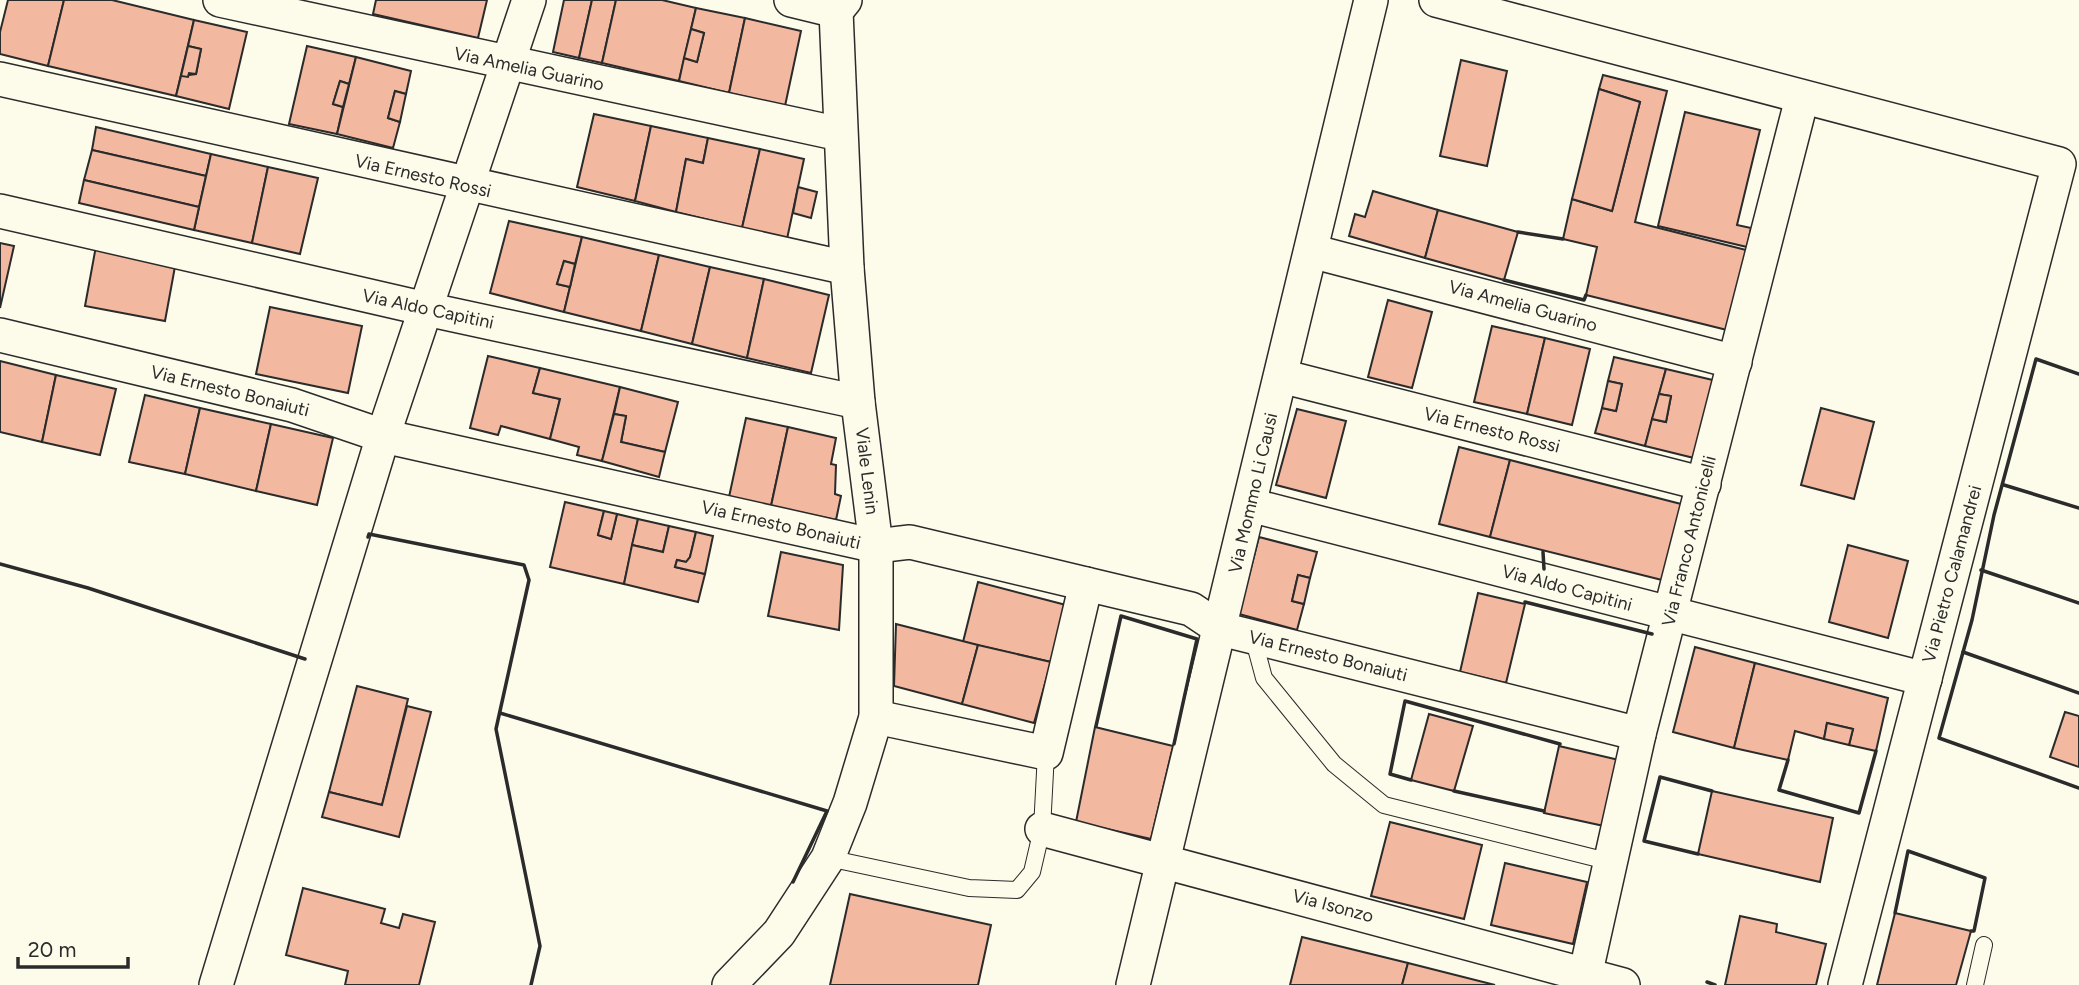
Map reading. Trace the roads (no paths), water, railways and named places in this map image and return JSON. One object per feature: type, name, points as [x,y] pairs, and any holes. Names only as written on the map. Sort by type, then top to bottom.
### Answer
[{"type":"street","name":"Via Amelia Guarino","points":[[220,0],[840,134]]},
{"type":"street","points":[[216,985],[383,436],[464,185],[529,0]]},
{"type":"street","points":[[791,0],[838,4]]},
{"type":"street","name":"Via Mommo Li Causi","points":[[1133,985],[1371,0]]},
{"type":"street","points":[[1436,0],[1802,98]]},
{"type":"street","name":"Viale Lenin","points":[[729,985],[779,933],[828,858],[850,803],[876,717],[876,546],[858,402],[847,268],[840,134],[838,4]]},
{"type":"street","name":"Via Ernesto Rossi","points":[[0,79],[464,185],[847,268]]},
{"type":"street","name":"Via Pietro Calamandrei","points":[[1802,98],[2059,164],[1845,985]]},
{"type":"street","name":"Via Franco Antonicelli","points":[[1584,980],[1639,734],[1802,98]]},
{"type":"street","name":"Via Aldo Capitini","points":[[0,211],[426,309],[858,402]]},
{"type":"street","name":"Via Amelia Guarino","points":[[1311,251],[1735,362]]},
{"type":"street","name":"Via Ernesto Bonaiuti","points":[[0,335],[292,405],[383,436],[876,546],[909,542],[1086,584],[1191,610],[1221,629],[1639,734]]},
{"type":"street","name":"Via Ernesto Rossi","points":[[1281,376],[1704,484]]},
{"type":"street","name":"Via Aldo Capitini","points":[[1250,505],[1925,679]]},
{"type":"street","points":[[876,717],[1046,753],[1086,584]]},
{"type":"street","name":"Via Isonzo","points":[[1042,829],[1164,859],[1584,980],[1623,985]]},
{"type":"lane","points":[[1253,637],[1265,678],[1334,764],[1384,805],[1611,862]]},
{"type":"lane","points":[[828,858],[969,888],[1017,890],[1032,872],[1042,829],[1046,753]]},
{"type":"lane","points":[[1975,985],[1984,945]]}]
